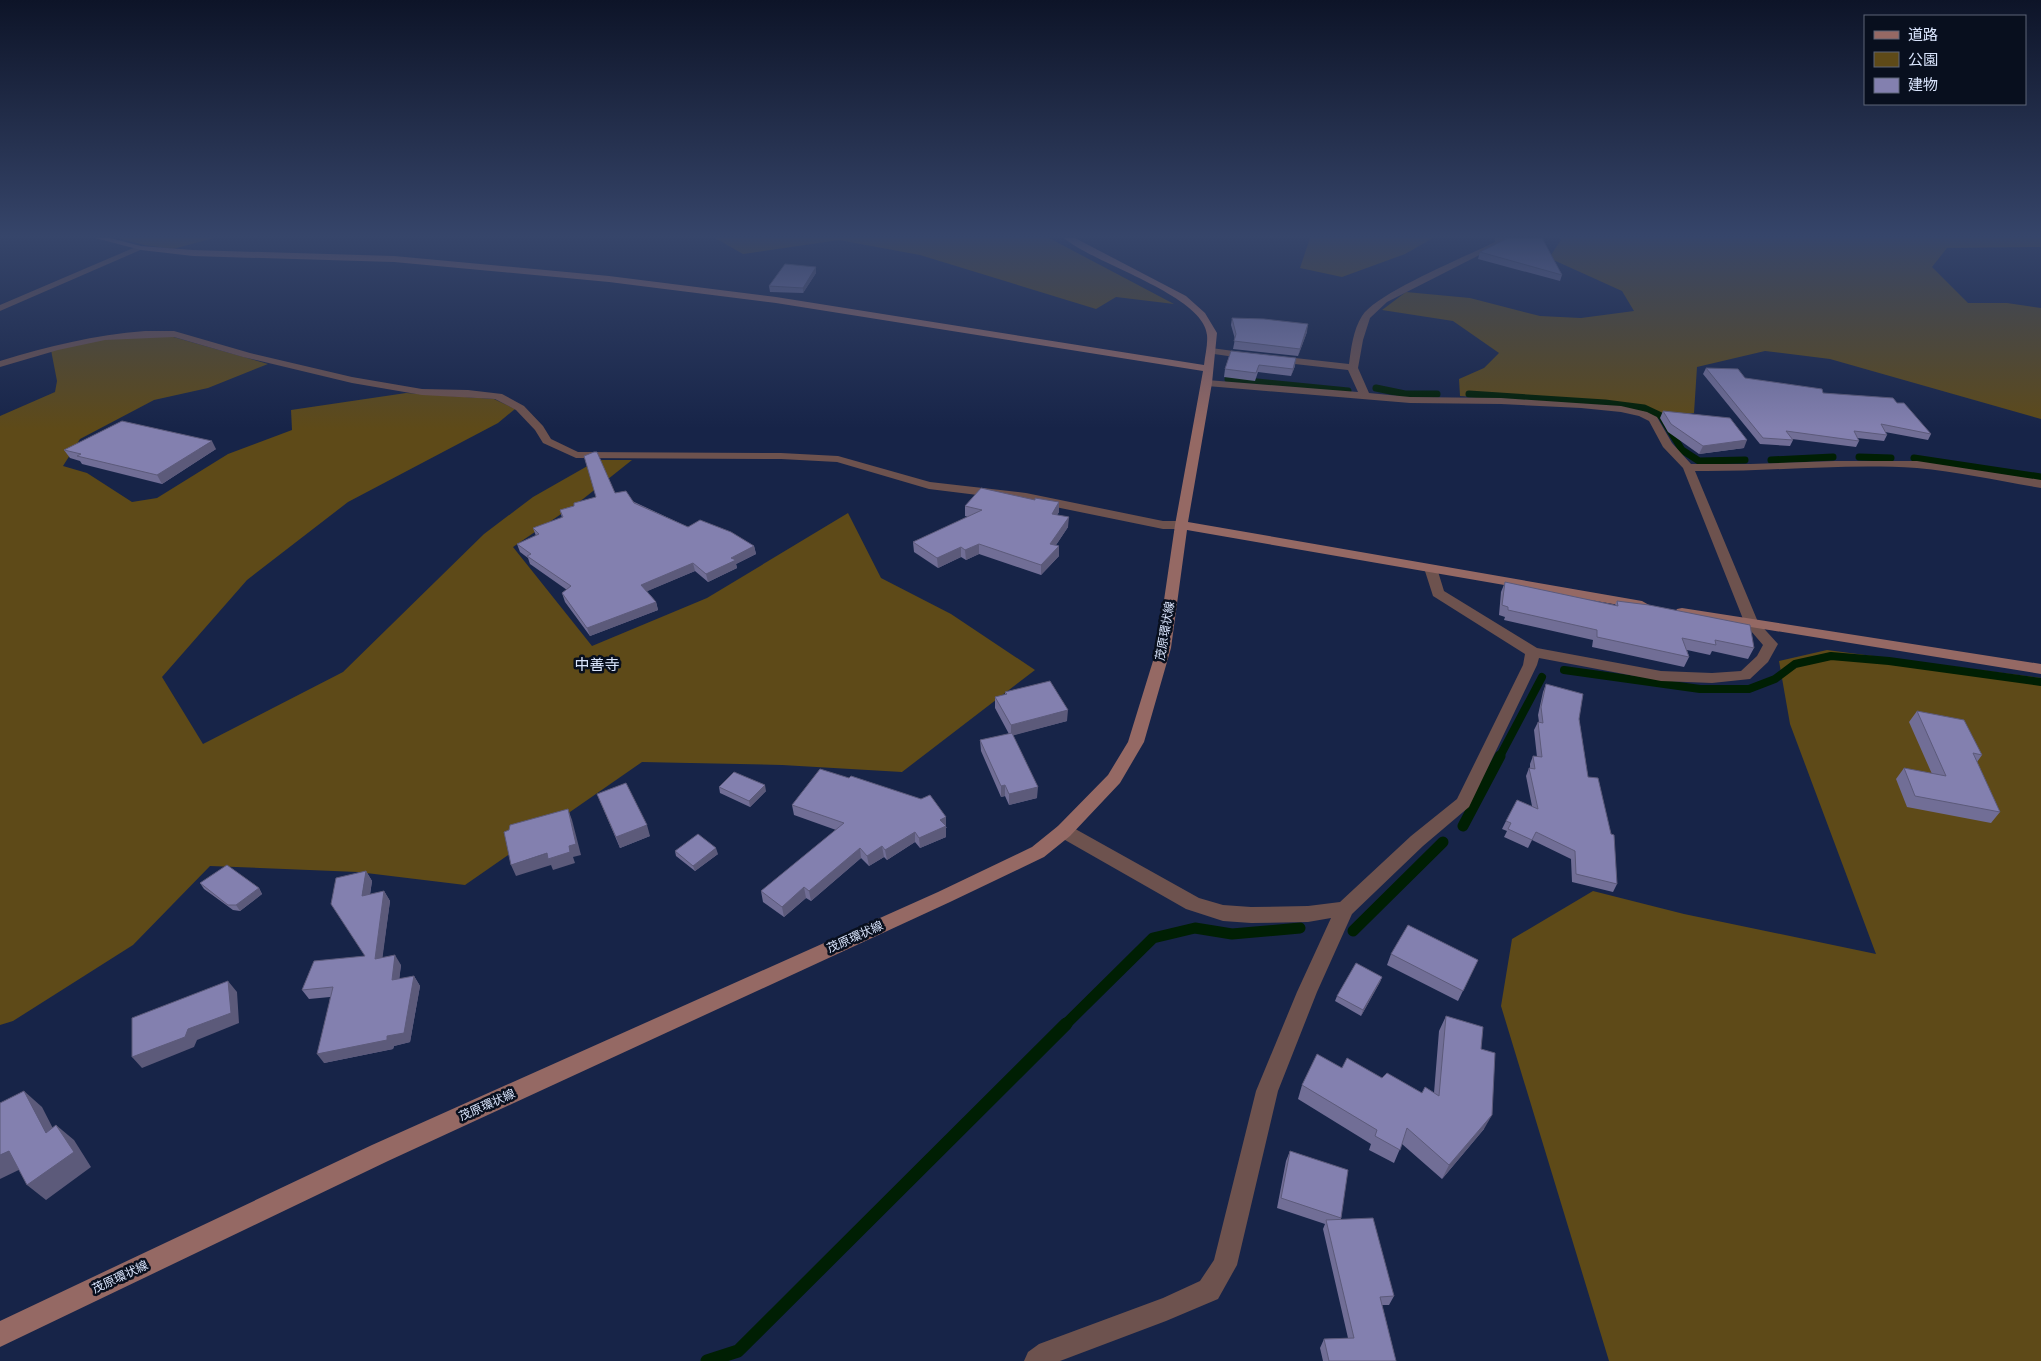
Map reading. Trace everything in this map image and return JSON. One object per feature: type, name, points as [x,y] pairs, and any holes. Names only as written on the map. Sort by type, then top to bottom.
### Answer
[{"type":"street","points":[[0,308],[15,302]]},
{"type":"street","points":[[786,302],[1209,367],[1365,396],[1410,400],[1502,401],[1581,406],[1621,409],[1643,414],[1653,419],[1667,445],[1688,467],[1752,624],[1771,644],[1763,658],[1745,676],[1712,678],[1662,676],[1533,652],[1438,593],[1431,568]]},
{"type":"street","name":"茂原環状線","points":[[0,1334],[380,1153],[944,897],[1038,852],[1064,831],[1114,779],[1136,742],[1164,648],[1180,526],[1209,367],[1212,333],[1202,315],[1187,302]]},
{"type":"street","points":[[1365,396],[1353,368],[1358,340],[1366,317],[1382,302]]},
{"type":"street","points":[[0,364],[56,347],[104,337],[174,334],[247,355],[352,380],[422,392],[498,396],[520,408],[539,428],[547,441],[576,455],[781,456],[838,459],[928,485],[1026,497],[1162,525],[1180,526],[1431,568],[1752,624],[2041,669]]},
{"type":"street","points":[[1209,367],[1263,357],[1353,368]]},
{"type":"street","points":[[1688,467],[1750,468],[1834,464],[1917,465],[2041,484]]},
{"type":"street","points":[[1037,1361],[1048,1353],[1166,1309],[1209,1290],[1225,1265],[1267,1091],[1307,992],[1344,909],[1417,842],[1464,803],[1530,665],[1533,652]]},
{"type":"street","points":[[1064,831],[1193,904],[1223,913],[1308,914],[1344,909]]},
{"type":"green space","points":[[1072,302],[1108,302],[1096,309]]},
{"type":"green space","points":[[1153,302],[1169,302],[1174,304]]},
{"type":"green space","points":[[1393,302],[1484,302],[1540,316],[1581,318],[1634,311],[1628,302],[1967,302],[2007,303],[2041,308],[2041,419],[1830,359],[1765,351],[1697,367],[1694,413],[1649,415],[1629,409],[1566,402],[1460,396],[1459,379],[1484,368],[1499,353],[1453,321],[1382,310]]},
{"type":"green space","points":[[142,336],[170,336],[268,364],[208,388],[154,400],[80,439],[63,466],[87,473],[132,502],[157,498],[228,454],[292,430],[291,410],[406,393],[494,399],[515,409],[498,423],[348,502],[247,580],[162,677],[203,744],[343,672],[484,534],[533,497],[598,460],[632,460],[583,499],[513,547],[592,646],[707,598],[848,513],[881,578],[951,614],[1035,670],[902,772],[782,765],[642,762],[465,885],[358,872],[210,866],[133,945],[13,1021],[0,1025],[0,416],[55,392],[57,381],[51,350],[98,340]]},
{"type":"green space","points":[[1827,650],[2041,678],[2041,1361],[1609,1361],[1501,1006],[1512,939],[1593,891],[1684,914],[1876,954],[1790,724],[1779,661]]},
{"type":"building","points":[[1232,318],[1264,319],[1308,324],[1300,349],[1234,341],[1236,334]]},
{"type":"building","points":[[1231,351],[1296,358],[1293,369],[1259,365],[1256,373],[1225,369]]},
{"type":"building","points":[[1706,368],[1738,369],[1745,378],[1822,389],[1823,393],[1893,398],[1897,403],[1904,403],[1931,434],[1881,424],[1887,435],[1854,431],[1859,441],[1786,431],[1793,440],[1763,438]]},
{"type":"building","points":[[1663,411],[1730,418],[1747,440],[1703,446],[1671,424]]},
{"type":"building","points":[[122,421],[212,441],[157,475],[77,456],[81,454],[64,450]]},
{"type":"building","points":[[597,452],[615,493],[626,491],[634,503],[688,527],[700,520],[731,532],[754,546],[731,558],[736,560],[706,574],[693,563],[641,585],[656,602],[587,628],[562,593],[571,586],[527,556],[531,554],[517,544],[539,534],[533,528],[563,517],[560,510],[574,506],[574,503],[596,497],[584,456]]},
{"type":"building","points":[[981,488],[1035,500],[1035,498],[1059,502],[1052,514],[1069,517],[1050,544],[1059,546],[1041,565],[979,544],[965,550],[961,547],[937,558],[913,542],[982,510],[965,506]]},
{"type":"building","points":[[1505,582],[1618,606],[1617,601],[1649,605],[1750,625],[1754,648],[1715,640],[1716,645],[1682,638],[1689,657],[1597,637],[1597,630],[1508,610],[1508,607],[1502,605]]},
{"type":"building","points":[[1050,681],[1068,710],[1011,725],[995,697],[1007,694],[1005,692]]},
{"type":"building","points":[[1546,684],[1583,694],[1579,719],[1588,777],[1598,778],[1611,834],[1614,835],[1617,884],[1576,874],[1575,851],[1536,832],[1532,840],[1508,829],[1511,823],[1506,821],[1517,800],[1538,809],[1529,768],[1535,769],[1533,756],[1542,757],[1538,722],[1543,723],[1541,707]]},
{"type":"building","points":[[1917,711],[1964,720],[1982,755],[1973,753],[2000,812],[1915,796],[1904,768],[1946,776]]},
{"type":"building","points":[[1012,733],[1038,787],[1009,794],[1005,785],[1001,786],[980,740]]},
{"type":"building","points":[[820,769],[849,778],[851,776],[921,799],[930,795],[946,817],[940,820],[946,826],[919,838],[915,832],[885,850],[882,846],[867,856],[860,848],[809,891],[804,887],[782,907],[761,891],[844,823],[792,805]]},
{"type":"building","points":[[734,772],[765,785],[749,801],[719,787]]},
{"type":"building","points":[[626,783],[647,825],[616,837],[597,794]]},
{"type":"building","points":[[568,809],[576,844],[569,846],[570,852],[548,859],[547,853],[511,865],[504,832],[509,830],[510,825]]},
{"type":"building","points":[[698,834],[716,848],[693,866],[675,851]]},
{"type":"building","points":[[227,865],[259,888],[236,905],[228,905],[200,883]]},
{"type":"building","points":[[366,871],[362,896],[384,891],[375,959],[395,955],[392,980],[414,976],[404,1033],[387,1036],[387,1040],[317,1054],[333,987],[302,990],[314,961],[365,956],[331,904],[336,878]]},
{"type":"building","points":[[1408,925],[1478,960],[1463,991],[1391,954]]},
{"type":"building","points":[[1356,963],[1382,977],[1363,1010],[1337,996]]},
{"type":"building","points":[[228,981],[231,1013],[188,1029],[185,1037],[132,1057],[132,1018]]},
{"type":"building","points":[[1446,1016],[1483,1027],[1481,1049],[1495,1053],[1492,1115],[1449,1165],[1407,1128],[1400,1150],[1375,1136],[1377,1130],[1302,1085],[1317,1054],[1342,1068],[1347,1058],[1382,1078],[1387,1073],[1422,1093],[1425,1087],[1439,1096]]},
{"type":"building","points":[[24,1091],[46,1133],[56,1125],[74,1152],[27,1185],[9,1151],[0,1155],[0,1103]]},
{"type":"building","points":[[1290,1151],[1348,1170],[1341,1218],[1281,1198]]},
{"type":"building","points":[[1373,1218],[1394,1296],[1380,1297],[1396,1361],[1329,1361],[1324,1339],[1354,1338],[1326,1220]]},
{"type":"waterway","points":[[1228,379],[1348,391]]},
{"type":"waterway","points":[[1376,388],[1405,394],[1437,394]]},
{"type":"waterway","points":[[1469,394],[1605,403],[1644,408],[1661,416],[1682,450],[1699,461],[1745,460]]},
{"type":"waterway","points":[[1771,460],[1833,457]]},
{"type":"waterway","points":[[1859,457],[1891,458]]},
{"type":"waterway","points":[[1914,458],[2041,477]]},
{"type":"waterway","points":[[1564,670],[1700,689],[1749,689],[1775,679],[1795,664],[1831,656],[1889,661],[2041,682]]},
{"type":"waterway","points":[[1499,758],[1542,677]]},
{"type":"waterway","points":[[1463,826],[1500,756]]},
{"type":"waterway","points":[[1353,931],[1443,842]]},
{"type":"waterway","points":[[1065,1025],[1153,938],[1195,928],[1232,934],[1300,928]]},
{"type":"waterway","points":[[707,1361],[738,1351],[1066,1024]]},
{"type":"district","name":"中善寺","points":[[597,665]]}]
